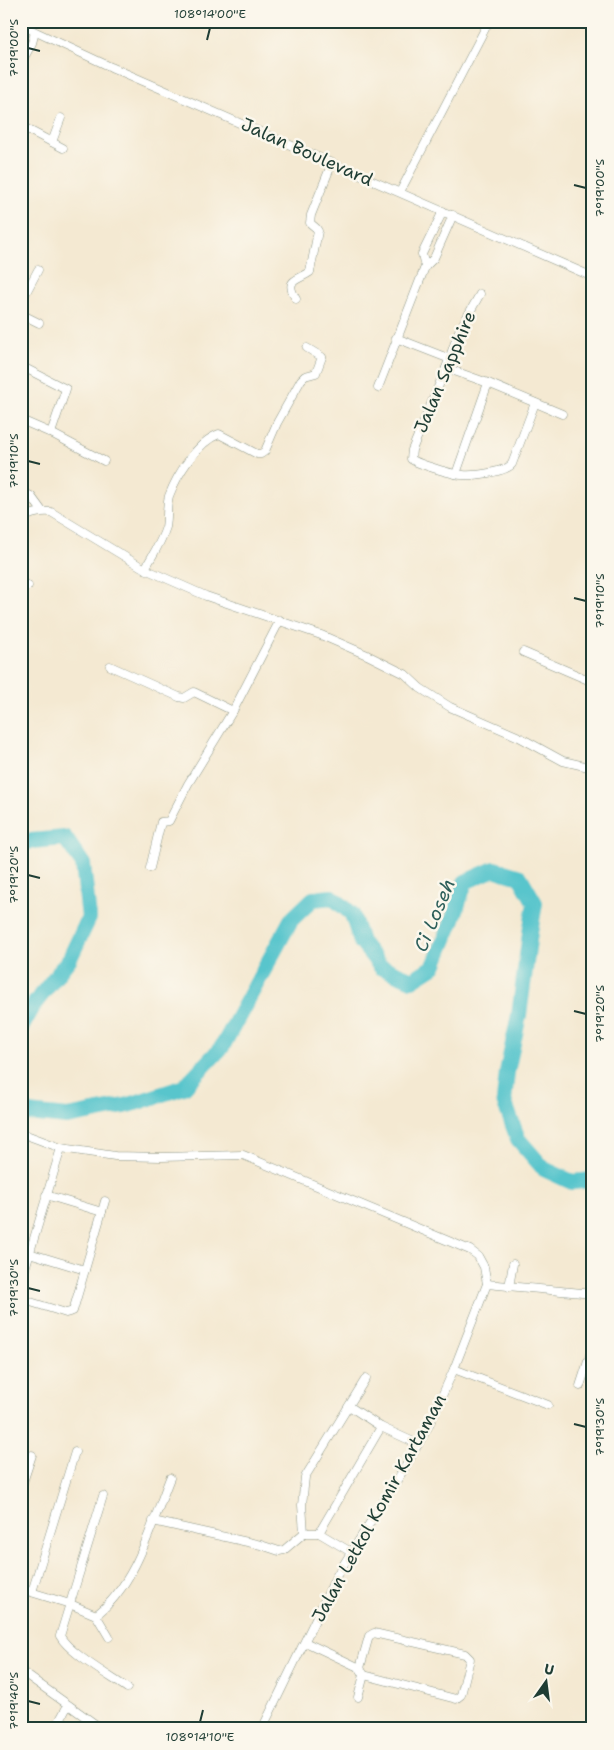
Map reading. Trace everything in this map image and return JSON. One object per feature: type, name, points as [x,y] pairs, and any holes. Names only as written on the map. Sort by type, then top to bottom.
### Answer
[{"type":"street","points":[[400,192],[489,21]]},
{"type":"street","points":[[587,21],[593,30]]},
{"type":"street","name":"Jalan Boulevard","points":[[21,25],[593,277]]},
{"type":"street","points":[[21,63],[32,44],[35,32]]},
{"type":"street","points":[[52,142],[61,118]]},
{"type":"street","points":[[21,126],[63,148]]},
{"type":"street","points":[[296,299],[291,290],[292,282],[310,272],[318,232],[310,223],[311,215],[332,163]]},
{"type":"street","points":[[21,174],[23,177],[21,182]]},
{"type":"street","points":[[425,267],[422,254],[443,211]]},
{"type":"street","points":[[378,388],[425,267],[434,258],[454,215]]},
{"type":"street","points":[[21,302],[23,294],[38,270]]},
{"type":"street","name":"Jalan Sapphire","points":[[456,474],[413,461],[410,456],[462,325],[480,294]]},
{"type":"street","points":[[21,314],[39,323]]},
{"type":"street","points":[[396,338],[450,359]]},
{"type":"street","points":[[145,569],[160,544],[166,528],[169,498],[192,454],[205,442],[219,434],[257,454],[265,451],[277,423],[302,380],[305,376],[316,374],[318,371],[322,357],[307,348]]},
{"type":"street","points":[[21,366],[66,389],[51,433]]},
{"type":"street","points":[[446,368],[488,383],[562,414]]},
{"type":"street","points":[[488,383],[456,474],[464,475],[510,468],[535,403]]},
{"type":"street","points":[[21,420],[51,433],[104,461]]},
{"type":"street","points":[[21,491],[31,496],[42,511]]},
{"type":"street","points":[[21,519],[32,513],[42,511],[58,515],[161,577],[206,596],[280,620],[367,654],[405,674],[420,688],[450,708],[519,737],[563,760],[593,768]]},
{"type":"street","points":[[150,868],[160,822],[169,821],[188,784],[233,711],[280,620]]},
{"type":"street","points":[[523,652],[593,682]]},
{"type":"street","points":[[110,666],[178,697],[184,698],[192,693],[196,693],[233,711]]},
{"type":"street","points":[[21,1133],[61,1148],[115,1156],[244,1155],[470,1250],[478,1256],[484,1267],[487,1284],[593,1294]]},
{"type":"street","points":[[21,1282],[61,1148]]},
{"type":"street","points":[[46,1195],[102,1212]]},
{"type":"street","points":[[21,1299],[65,1313],[72,1312],[75,1309],[105,1201]]},
{"type":"street","points":[[29,1253],[85,1270]]},
{"type":"street","points":[[509,1287],[513,1264]]},
{"type":"street","name":"Jalan Letkol Komir Kartaman","points":[[262,1729],[337,1576],[389,1494],[433,1416],[454,1369],[487,1284]]},
{"type":"street","points":[[580,1386],[593,1346]]},
{"type":"street","points":[[454,1369],[548,1405]]},
{"type":"street","points":[[304,1533],[302,1505],[305,1477],[366,1378]]},
{"type":"street","points":[[349,1406],[381,1427],[418,1444]]},
{"type":"street","points":[[319,1533],[381,1427]]},
{"type":"street","points":[[32,1592],[75,1452]]},
{"type":"street","points":[[21,1488],[32,1455]]},
{"type":"street","points":[[96,1615],[108,1604],[126,1580],[141,1550],[170,1478]]},
{"type":"street","points":[[103,1496],[60,1633],[61,1639],[83,1658],[127,1688]]},
{"type":"street","points":[[153,1521],[261,1545],[279,1552],[304,1533],[319,1533],[351,1552]]},
{"type":"street","points":[[21,1589],[70,1604],[96,1615],[109,1637]]},
{"type":"street","points":[[304,1642],[362,1672],[456,1700],[461,1695],[470,1658],[464,1654],[374,1633],[369,1636],[362,1672],[358,1697]]},
{"type":"street","points":[[21,1671],[102,1729]]},
{"type":"street","points":[[55,1729],[68,1705]]},
{"type":"waterway","name":"Ci Loseh","points":[[21,844],[31,841],[65,838],[83,864],[89,918],[70,958],[35,1003],[21,1028]]},
{"type":"waterway","name":"Ci Loseh","points":[[21,1107],[28,1113],[67,1117],[129,1105],[184,1087],[222,1047],[291,920],[313,899],[332,897],[352,914],[361,942],[381,967],[412,980],[434,966],[452,922],[465,882],[494,869],[520,877],[535,903],[519,1015],[507,1072],[504,1101],[518,1139],[544,1169],[572,1182],[593,1180]]}]
